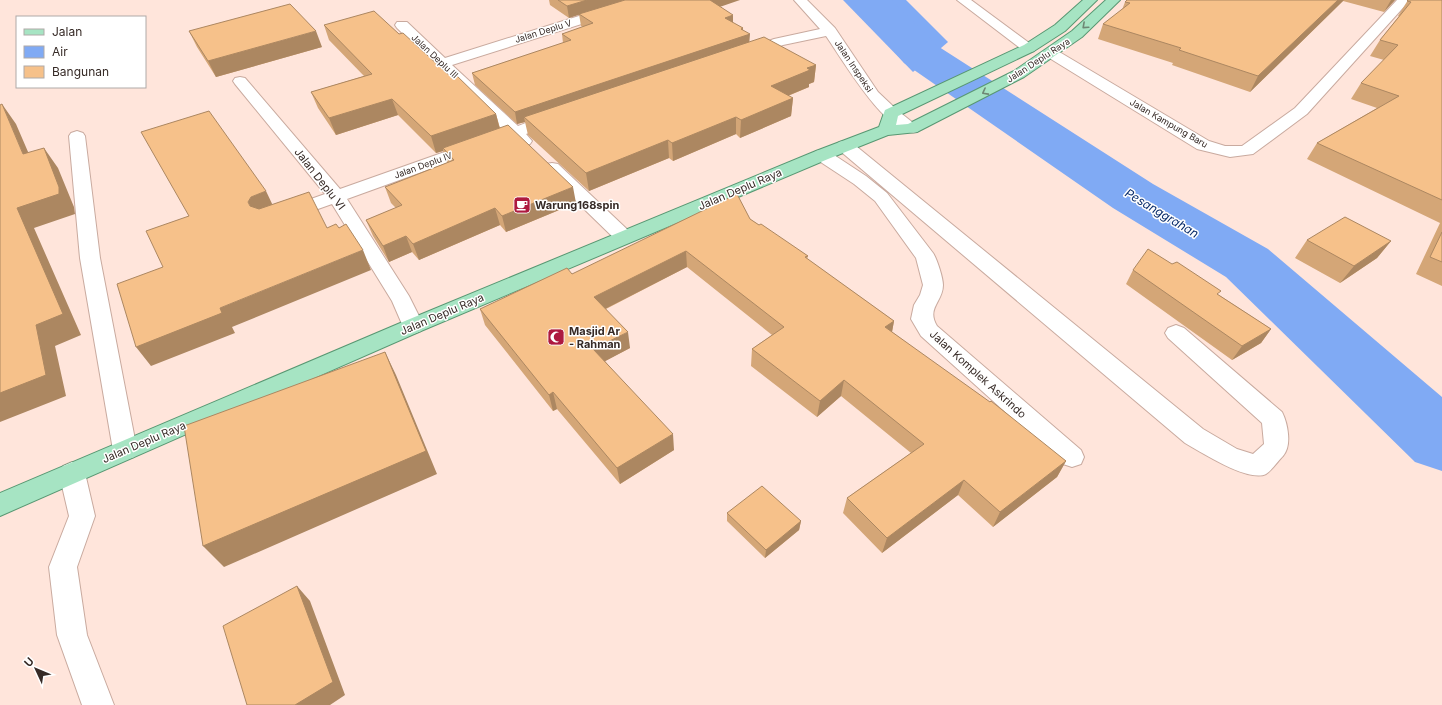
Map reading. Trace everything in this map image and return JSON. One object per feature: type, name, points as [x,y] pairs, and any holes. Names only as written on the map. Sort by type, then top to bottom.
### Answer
[{"type":"main road","name":"Jalan Deplu Raya","points":[[891,113],[1029,48],[1060,28],[1091,0]]},
{"type":"main road","name":"Jalan Deplu Raya","points":[[0,505],[413,326],[822,155],[886,130],[911,129],[1019,74],[1076,34],[1114,0]]},
{"type":"main road","points":[[886,130],[891,113]]},
{"type":"street","name":"Jalan Deplu V","points":[[442,63],[643,0]]},
{"type":"street","name":"Jalan Inspeksi","points":[[800,0],[830,30],[873,95],[891,113],[911,129]]},
{"type":"street","points":[[964,0],[1029,48]]},
{"type":"street","name":"Jalan Kampung Baru","points":[[1051,53],[1203,145],[1232,153],[1240,152],[1247,150],[1301,111],[1404,0]]},
{"type":"street","name":"Jalan Deplu III","points":[[402,25],[624,237]]},
{"type":"street","points":[[734,57],[779,42],[830,30]]},
{"type":"street","name":"Jalan Deplu VI","points":[[240,81],[336,196],[402,301],[413,326]]},
{"type":"street","name":"Jalan Deplu IV","points":[[276,218],[568,114]]},
{"type":"street","points":[[77,136],[90,258],[126,450]]},
{"type":"street","points":[[845,146],[1194,436],[1229,458],[1258,466],[1276,447],[1274,419],[1176,333]]},
{"type":"street","name":"Jalan Komplek Askrindo","points":[[822,155],[860,180],[881,197],[926,257],[933,285],[930,297],[924,305],[922,319],[929,331],[1072,457]]},
{"type":"street","points":[[72,473],[82,516],[63,567],[72,635],[98,705]]},
{"type":"water","points":[[843,0],[906,0],[948,42],[913,72]]},
{"type":"building","points":[[558,0],[587,0],[567,6]]},
{"type":"building","points":[[625,0],[710,0],[733,15],[725,18],[743,28],[741,29],[750,34],[515,112],[472,73],[571,40],[562,34],[593,23],[579,14]]},
{"type":"building","points":[[1127,0],[1338,0],[1258,76],[1179,50],[1181,48],[1103,24],[1130,3],[1125,2]]},
{"type":"building","points":[[1442,0],[1442,200],[1317,143],[1399,96],[1361,83],[1398,45],[1380,40],[1411,2],[1407,1]]},
{"type":"building","points":[[290,4],[316,31],[208,61],[189,31]]},
{"type":"building","points":[[374,11],[399,34],[403,33],[450,76],[455,74],[496,114],[431,136],[392,99],[329,118],[311,92],[372,74],[324,25]]},
{"type":"building","points":[[764,37],[816,65],[807,68],[810,70],[771,86],[793,98],[741,120],[736,117],[672,143],[668,140],[586,173],[524,117]]},
{"type":"building","points":[[2,104],[23,154],[44,148],[59,187],[59,194],[17,208],[63,314],[36,325],[46,375],[0,393],[0,105]]},
{"type":"building","points":[[209,111],[266,191],[251,197],[248,202],[250,206],[259,209],[309,192],[327,228],[336,224],[339,228],[346,224],[363,250],[220,308],[222,313],[136,347],[117,284],[163,267],[146,231],[189,216],[141,132]]},
{"type":"building","points":[[508,125],[573,187],[502,216],[495,208],[413,244],[406,236],[383,246],[366,220],[402,205],[385,187],[454,160],[443,148]]},
{"type":"building","points":[[737,194],[750,219],[759,225],[761,224],[808,256],[805,257],[894,321],[885,327],[990,402],[991,401],[1066,461],[1000,512],[964,480],[887,538],[847,498],[924,444],[844,380],[820,401],[752,349],[784,327],[686,251],[594,297],[628,332],[593,349],[673,434],[617,468],[553,392],[549,395],[480,309],[567,268],[572,274]]},
{"type":"building","points":[[1345,217],[1391,241],[1354,266],[1307,240]]},
{"type":"building","points":[[1442,232],[1442,262],[1430,257]]},
{"type":"building","points":[[1148,249],[1172,264],[1177,262],[1221,291],[1217,294],[1271,329],[1242,346],[1133,270]]},
{"type":"building","points":[[385,352],[426,451],[203,546],[184,426]]},
{"type":"building","points":[[762,486],[801,521],[766,550],[727,513]]},
{"type":"building","points":[[297,586],[333,682],[295,705],[247,705],[223,626]]},
{"type":"waterway","name":"Pesanggrahan","points":[[870,0],[920,54],[1133,196],[1247,263],[1442,441]]},
{"type":"place","name":"Warung168spin","points":[[522,205]]},
{"type":"place","name":"Masjid Ar - Rahman","points":[[556,337]]}]
